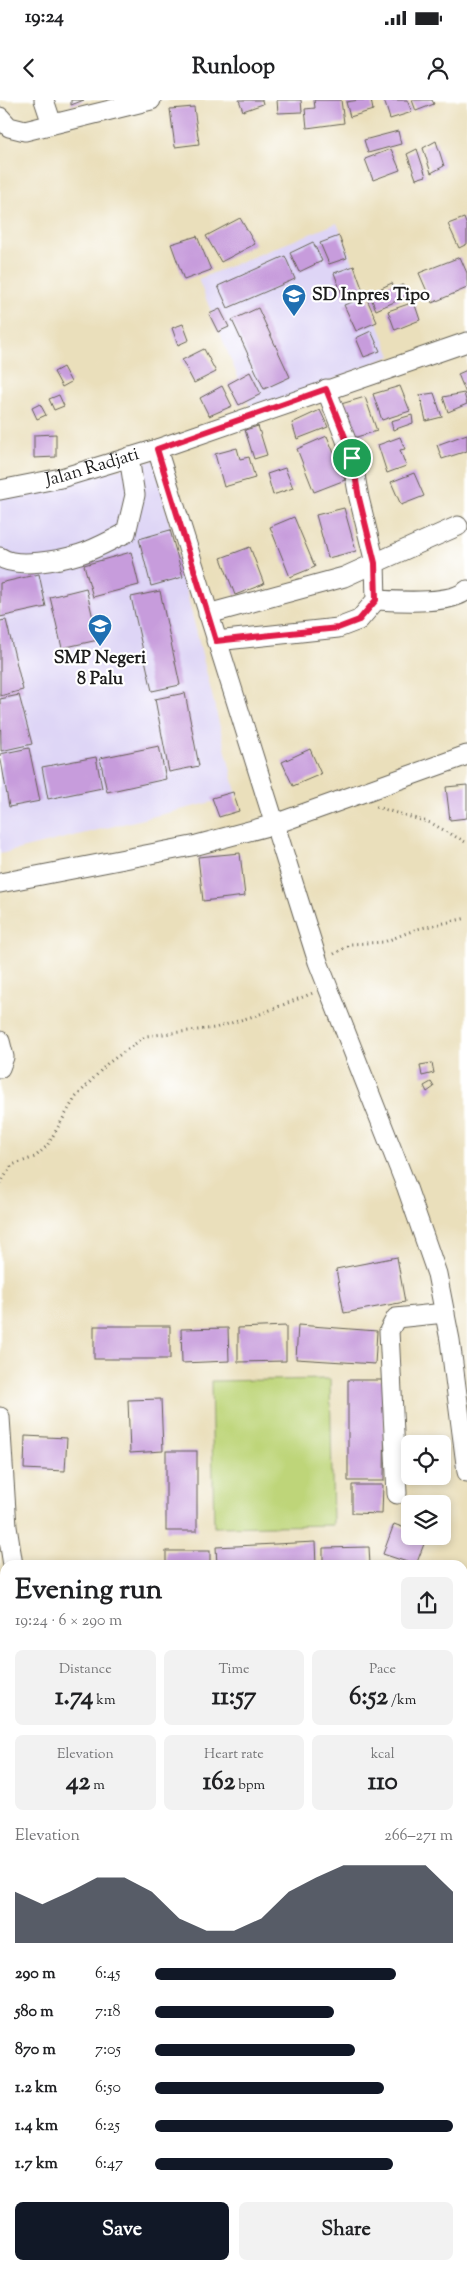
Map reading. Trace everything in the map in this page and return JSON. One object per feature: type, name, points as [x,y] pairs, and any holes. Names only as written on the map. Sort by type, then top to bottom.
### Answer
[{"type":"street","points":[[44,100],[52,124]]},
{"type":"street","points":[[0,117],[3,123],[16,131],[25,131],[151,100]]},
{"type":"street","name":"Jalan Radjati","points":[[0,490],[61,478],[157,449],[326,389],[467,342]]},
{"type":"street","points":[[216,641],[338,628],[359,620],[376,600],[375,563],[359,498],[351,452],[326,389]]},
{"type":"street","points":[[157,449],[318,962],[407,1188],[436,1274],[445,1313],[459,1339],[467,1472]]},
{"type":"street","points":[[0,557],[6,561],[40,562],[81,554],[126,533],[135,495],[128,457]]},
{"type":"street","points":[[208,614],[344,577],[458,526]]},
{"type":"street","points":[[376,600],[410,602],[463,594],[467,590]]},
{"type":"street","points":[[0,883],[197,845],[275,824],[467,755]]},
{"type":"street","points":[[0,1041],[4,1058],[0,1068]]},
{"type":"street","points":[[397,1494],[389,1330],[396,1318],[445,1313]]},
{"type":"street","points":[[0,1417],[7,1527],[12,1560]]},
{"type":"path","points":[[343,798],[431,822],[467,843]]},
{"type":"path","points":[[318,962],[351,944],[384,942],[417,929],[467,918]]},
{"type":"path","points":[[0,1184],[12,1165],[35,1157],[47,1146],[76,1098],[107,1064],[146,1036],[215,1028],[260,1014],[327,988]]},
{"type":"shaded area","name":"SD Inpres Tipo","points":[[337,223],[391,356],[252,412],[198,279]]},
{"type":"shaded area","name":"SMP Negeri 8 Palu","points":[[154,460],[237,796],[0,854],[0,498]]},
{"type":"green space","points":[[330,1379],[333,1525],[214,1527],[211,1381]]},
{"type":"building","points":[[71,100],[84,100],[71,105]]},
{"type":"building","points":[[239,100],[262,100],[263,104],[243,111]]},
{"type":"building","points":[[277,100],[301,100],[302,112],[278,113]]},
{"type":"building","points":[[314,100],[341,100],[344,123],[307,128],[305,109],[315,108]]},
{"type":"building","points":[[371,100],[373,110],[350,117],[346,102]]},
{"type":"building","points":[[384,100],[407,100],[412,112],[390,119]]},
{"type":"building","points":[[412,100],[432,100],[434,104],[416,111]]},
{"type":"building","points":[[194,107],[199,144],[175,147],[170,109]]},
{"type":"building","points":[[398,131],[401,144],[368,153],[364,140]]},
{"type":"building","points":[[436,141],[444,166],[431,173],[423,148]]},
{"type":"building","points":[[391,149],[400,170],[373,180],[365,159]]},
{"type":"building","points":[[417,149],[426,176],[416,179],[407,154]]},
{"type":"building","points":[[240,218],[255,244],[221,262],[206,236]]},
{"type":"building","points":[[464,218],[467,226],[467,244],[459,248],[448,224]]},
{"type":"building","points":[[197,236],[211,270],[184,280],[171,244]]},
{"type":"building","points":[[339,236],[347,258],[329,264],[320,243]]},
{"type":"building","points":[[313,242],[322,261],[299,272],[290,253]]},
{"type":"building","points":[[285,256],[295,279],[228,308],[218,286]]},
{"type":"building","points":[[460,257],[467,273],[467,288],[432,303],[419,273]]},
{"type":"building","points":[[354,266],[363,291],[344,299],[334,273]]},
{"type":"building","points":[[392,283],[394,288],[403,285],[408,296],[376,310],[371,298],[379,295],[377,290]]},
{"type":"building","points":[[366,297],[377,322],[356,331],[344,305]]},
{"type":"building","points":[[414,302],[420,320],[395,330],[388,311]]},
{"type":"building","points":[[258,308],[290,377],[264,389],[232,320]]},
{"type":"building","points":[[220,309],[229,327],[218,332],[209,314]]},
{"type":"building","points":[[183,324],[189,340],[178,345],[172,328]]},
{"type":"building","points":[[371,331],[380,351],[364,357],[356,338]]},
{"type":"building","points":[[204,349],[216,372],[194,383],[182,360]]},
{"type":"building","points":[[63,367],[71,382],[62,387],[54,372]]},
{"type":"building","points":[[467,370],[467,396],[458,374]]},
{"type":"building","points":[[250,372],[261,394],[239,405],[228,384]]},
{"type":"building","points":[[222,386],[232,406],[209,416],[200,398]]},
{"type":"building","points":[[400,386],[410,411],[382,420],[373,394]]},
{"type":"building","points":[[434,393],[442,417],[426,421],[420,395]]},
{"type":"building","points":[[464,393],[467,404],[448,412],[443,397]]},
{"type":"building","points":[[59,395],[64,406],[54,410],[49,399]]},
{"type":"building","points":[[365,397],[377,431],[353,438],[341,404]]},
{"type":"building","points":[[40,404],[46,415],[37,419],[32,408]]},
{"type":"building","points":[[320,410],[328,427],[297,439],[292,423]]},
{"type":"building","points":[[412,415],[413,423],[393,430],[391,421]]},
{"type":"building","points":[[258,426],[267,455],[254,459],[245,430]]},
{"type":"building","points":[[56,434],[56,457],[34,458],[34,435]]},
{"type":"building","points":[[467,434],[467,451],[442,459],[437,445]]},
{"type":"building","points":[[327,436],[345,480],[314,492],[297,449]]},
{"type":"building","points":[[400,437],[405,449],[400,450],[406,466],[387,473],[378,445]]},
{"type":"building","points":[[237,448],[240,459],[249,457],[255,478],[224,487],[215,454]]},
{"type":"building","points":[[285,468],[293,488],[273,495],[267,474]]},
{"type":"building","points":[[414,473],[424,496],[401,505],[391,482]]},
{"type":"building","points":[[344,508],[356,551],[328,558],[316,515]]},
{"type":"building","points":[[294,517],[315,567],[290,577],[270,527]]},
{"type":"building","points":[[170,530],[183,577],[151,586],[139,539]]},
{"type":"building","points":[[250,547],[264,584],[235,595],[221,558]]},
{"type":"building","points":[[131,552],[139,585],[93,597],[84,565]]},
{"type":"building","points":[[39,574],[46,607],[0,617],[0,583]]},
{"type":"building","points":[[86,588],[98,640],[62,648],[50,597]]},
{"type":"building","points":[[160,591],[180,685],[152,691],[131,597]]},
{"type":"building","points":[[6,620],[23,690],[0,696],[0,621]]},
{"type":"building","points":[[185,693],[199,766],[169,772],[155,699]]},
{"type":"building","points":[[19,695],[32,744],[1,751],[0,699]]},
{"type":"building","points":[[159,746],[166,779],[107,792],[100,758]]},
{"type":"building","points":[[29,748],[40,801],[9,807],[0,754]]},
{"type":"building","points":[[310,749],[321,774],[293,786],[282,762]]},
{"type":"building","points":[[96,757],[102,788],[48,799],[42,767]]},
{"type":"building","points":[[467,785],[467,818],[450,820],[446,787]]},
{"type":"building","points":[[233,792],[239,811],[219,817],[212,798]]},
{"type":"building","points":[[240,853],[245,896],[203,901],[198,857]]},
{"type":"building","points":[[432,1063],[434,1073],[422,1076],[420,1065]]},
{"type":"building","points":[[431,1082],[434,1087],[427,1092],[424,1086]]},
{"type":"building","points":[[397,1257],[405,1302],[344,1313],[336,1269]]},
{"type":"building","points":[[298,1325],[377,1331],[375,1364],[296,1359]]},
{"type":"building","points":[[94,1326],[170,1326],[170,1359],[94,1359]]},
{"type":"building","points":[[286,1326],[286,1361],[238,1362],[238,1328]]},
{"type":"building","points":[[228,1328],[229,1361],[182,1363],[181,1329]]},
{"type":"building","points":[[348,1380],[385,1380],[384,1481],[348,1481]]},
{"type":"building","points":[[161,1399],[163,1451],[130,1453],[128,1400]]},
{"type":"building","points":[[25,1436],[67,1438],[65,1471],[24,1469]]},
{"type":"building","points":[[166,1451],[197,1451],[197,1531],[166,1531]]},
{"type":"building","points":[[352,1485],[383,1485],[382,1514],[352,1513]]},
{"type":"building","points":[[394,1524],[401,1527],[401,1545],[424,1545],[418,1560],[401,1560],[383,1554]]},
{"type":"building","points":[[315,1542],[316,1560],[217,1560],[216,1547]]},
{"type":"building","points":[[369,1547],[370,1560],[323,1560],[323,1548]]},
{"type":"building","points":[[166,1551],[210,1551],[210,1560],[166,1560]]},
{"type":"place","name":"SD Inpres Tipo","points":[[294,317]]},
{"type":"place","name":"SMP Negeri 8 Palu","points":[[100,647]]},
{"type":"route","points":[[326,389],[352,458],[357,491],[375,563],[376,600],[359,620],[338,628],[216,641],[157,449],[326,389]]}]
